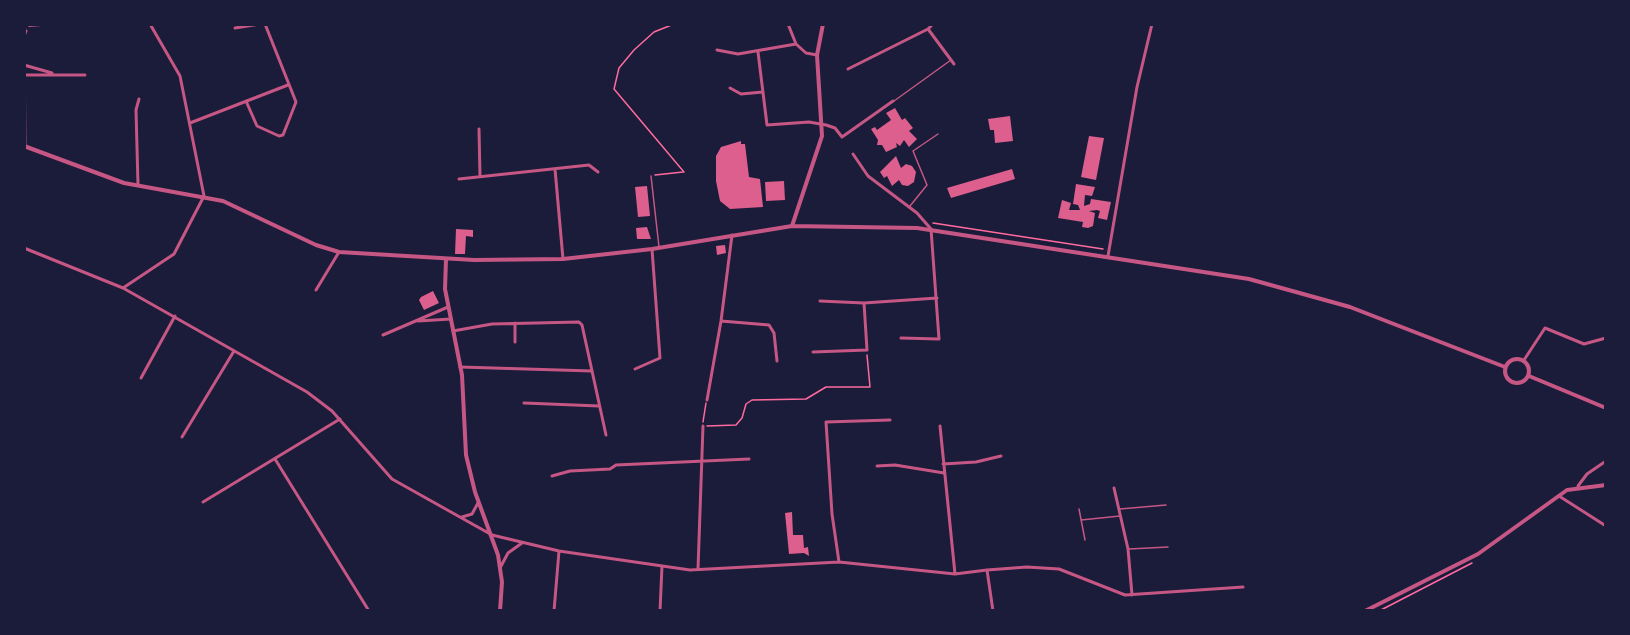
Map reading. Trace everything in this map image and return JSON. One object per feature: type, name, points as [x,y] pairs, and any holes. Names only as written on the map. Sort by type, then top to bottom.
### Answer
[{"type":"street","points":[[123,288],[174,254],[204,196],[180,76],[150,24]]},
{"type":"street","points":[[235,28],[262,24],[297,105],[282,136],[257,126],[246,101]]},
{"type":"street","points":[[788,24],[796,44],[806,53],[817,55]]},
{"type":"street","points":[[792,226],[820,144],[822,124],[817,55],[824,24]]},
{"type":"street","points":[[848,69],[928,29],[933,24]]},
{"type":"street","points":[[1108,256],[1137,87],[1152,24]]},
{"type":"street","points":[[928,29],[954,64]]},
{"type":"street","points":[[26,31],[24,38],[25,146],[109,179],[138,187],[204,196],[234,205],[316,245],[339,252],[446,259],[563,259],[659,248],[792,226],[931,230],[1134,260],[1249,279],[1296,290],[1350,307],[1505,367]]},
{"type":"street","points":[[717,50],[731,54],[758,52],[796,44]]},
{"type":"street","points":[[758,52],[767,125],[809,122],[822,124],[834,127],[842,137],[893,101]]},
{"type":"street","points":[[24,68],[54,74]]},
{"type":"street","points":[[25,75],[85,75]]},
{"type":"street","points":[[190,123],[288,85]]},
{"type":"street","points":[[730,88],[741,94],[763,92]]},
{"type":"street","points":[[138,187],[136,110],[140,99]]},
{"type":"street","points":[[479,129],[480,176]]},
{"type":"street","points":[[853,154],[868,176],[910,207],[931,230],[939,339],[901,338]]},
{"type":"street","points":[[459,179],[589,165],[598,172]]},
{"type":"street","points":[[555,169],[563,259]]},
{"type":"street","points":[[707,400],[721,321],[732,235]]},
{"type":"street","points":[[24,248],[123,288],[315,397],[340,419],[392,479],[492,535],[559,551],[698,569],[839,562],[955,574],[1027,567],[1059,569],[1125,595],[1243,587]]},
{"type":"street","points":[[635,369],[660,358],[652,249]]},
{"type":"street","points":[[316,290],[339,252]]},
{"type":"street","points":[[446,259],[448,307],[460,367],[466,455],[479,501],[492,535],[500,568],[500,611]]},
{"type":"street","points":[[820,301],[864,303],[937,298]]},
{"type":"street","points":[[813,352],[867,350],[864,303]]},
{"type":"street","points":[[384,335],[448,307]]},
{"type":"street","points":[[141,378],[175,316]]},
{"type":"street","points":[[413,322],[451,319]]},
{"type":"street","points":[[721,321],[770,324],[774,333],[777,361]]},
{"type":"street","points":[[453,331],[492,324],[579,322],[582,325],[606,435]]},
{"type":"street","points":[[515,323],[515,342]]},
{"type":"street","points":[[1524,360],[1545,328],[1584,344],[1606,338]]},
{"type":"street","points":[[182,437],[234,350]]},
{"type":"street","points":[[1505,367],[1515,359],[1524,360]]},
{"type":"street","points":[[1505,367],[1506,378],[1513,383],[1522,382],[1529,376],[1529,368],[1524,360]]},
{"type":"street","points":[[460,367],[592,371]]},
{"type":"street","points":[[1529,376],[1606,408]]},
{"type":"street","points":[[524,403],[599,406]]},
{"type":"street","points":[[203,502],[340,419]]},
{"type":"street","points":[[839,562],[832,514],[826,422],[890,420]]},
{"type":"street","points":[[698,569],[703,426]]},
{"type":"street","points":[[940,426],[955,574]]},
{"type":"street","points":[[943,464],[976,462],[1001,456]]},
{"type":"street","points":[[275,459],[369,611]]},
{"type":"street","points":[[552,476],[570,471],[610,469],[616,465],[702,463],[749,459]]},
{"type":"street","points":[[1578,486],[1587,474],[1606,461]]},
{"type":"street","points":[[877,466],[895,465],[944,473]]},
{"type":"street","points":[[1365,611],[1478,554],[1558,496],[1578,486],[1606,484]]},
{"type":"street","points":[[1114,488],[1128,549],[1132,595]]},
{"type":"street","points":[[1558,496],[1606,526]]},
{"type":"street","points":[[462,517],[474,512],[479,501]]},
{"type":"street","points":[[500,568],[508,553],[522,543]]},
{"type":"street","points":[[554,611],[559,551]]},
{"type":"street","points":[[660,611],[662,566]]},
{"type":"street","points":[[987,570],[993,611]]},
{"type":"lane","points":[[893,101],[952,60]]},
{"type":"lane","points":[[910,207],[927,185],[913,151],[938,134]]},
{"type":"lane","points":[[651,176],[659,248]]},
{"type":"lane","points":[[1119,509],[1166,505]]},
{"type":"lane","points":[[1079,509],[1085,540]]},
{"type":"lane","points":[[1081,520],[1121,516]]},
{"type":"lane","points":[[1128,549],[1168,547]]},
{"type":"path","points":[[651,176],[684,172],[614,89],[619,68],[634,50],[654,32],[674,24]]},
{"type":"path","points":[[26,31],[30,26],[46,25]]},
{"type":"path","points":[[926,222],[1108,250]]},
{"type":"path","points":[[707,400],[703,426],[736,424],[742,418],[746,404],[752,400],[806,399],[826,387],[870,387],[867,350]]},
{"type":"building","points":[[895,108],[902,120],[905,118],[913,128],[909,131],[917,139],[909,147],[904,140],[900,146],[896,143],[897,147],[886,152],[882,145],[877,145],[878,140],[871,129],[875,127],[877,130],[891,120],[886,113]]},
{"type":"building","points":[[1010,116],[1013,141],[995,143],[994,130],[990,130],[988,119]]},
{"type":"building","points":[[1089,136],[1104,138],[1096,180],[1081,177]]},
{"type":"building","points":[[741,141],[741,144],[745,144],[749,177],[760,179],[763,207],[730,209],[720,201],[716,181],[716,156],[721,147]]},
{"type":"building","points":[[896,156],[901,168],[906,164],[912,166],[916,172],[914,182],[908,186],[902,185],[899,180],[892,186],[887,176],[884,178],[880,172]]},
{"type":"building","points":[[1012,169],[1015,179],[951,198],[947,188]]},
{"type":"building","points":[[784,181],[785,200],[766,201],[765,182]]},
{"type":"building","points":[[1076,184],[1095,187],[1092,196],[1085,195],[1084,206],[1090,204],[1091,199],[1111,202],[1107,220],[1098,218],[1100,211],[1097,210],[1089,211],[1095,213],[1093,226],[1088,228],[1082,227],[1083,222],[1058,218],[1062,200],[1071,203],[1069,210],[1080,210],[1078,205],[1073,204]]},
{"type":"building","points":[[647,186],[650,216],[638,217],[635,187]]},
{"type":"building","points":[[647,227],[651,239],[637,239],[636,228]]},
{"type":"building","points":[[456,229],[473,230],[473,237],[466,236],[465,254],[455,254]]},
{"type":"building","points":[[725,245],[726,253],[717,255],[716,246]]},
{"type":"building","points":[[433,291],[439,303],[424,310],[419,300]]},
{"type":"building","points":[[792,512],[793,535],[803,535],[804,548],[808,547],[809,556],[804,553],[789,554],[785,513]]}]
